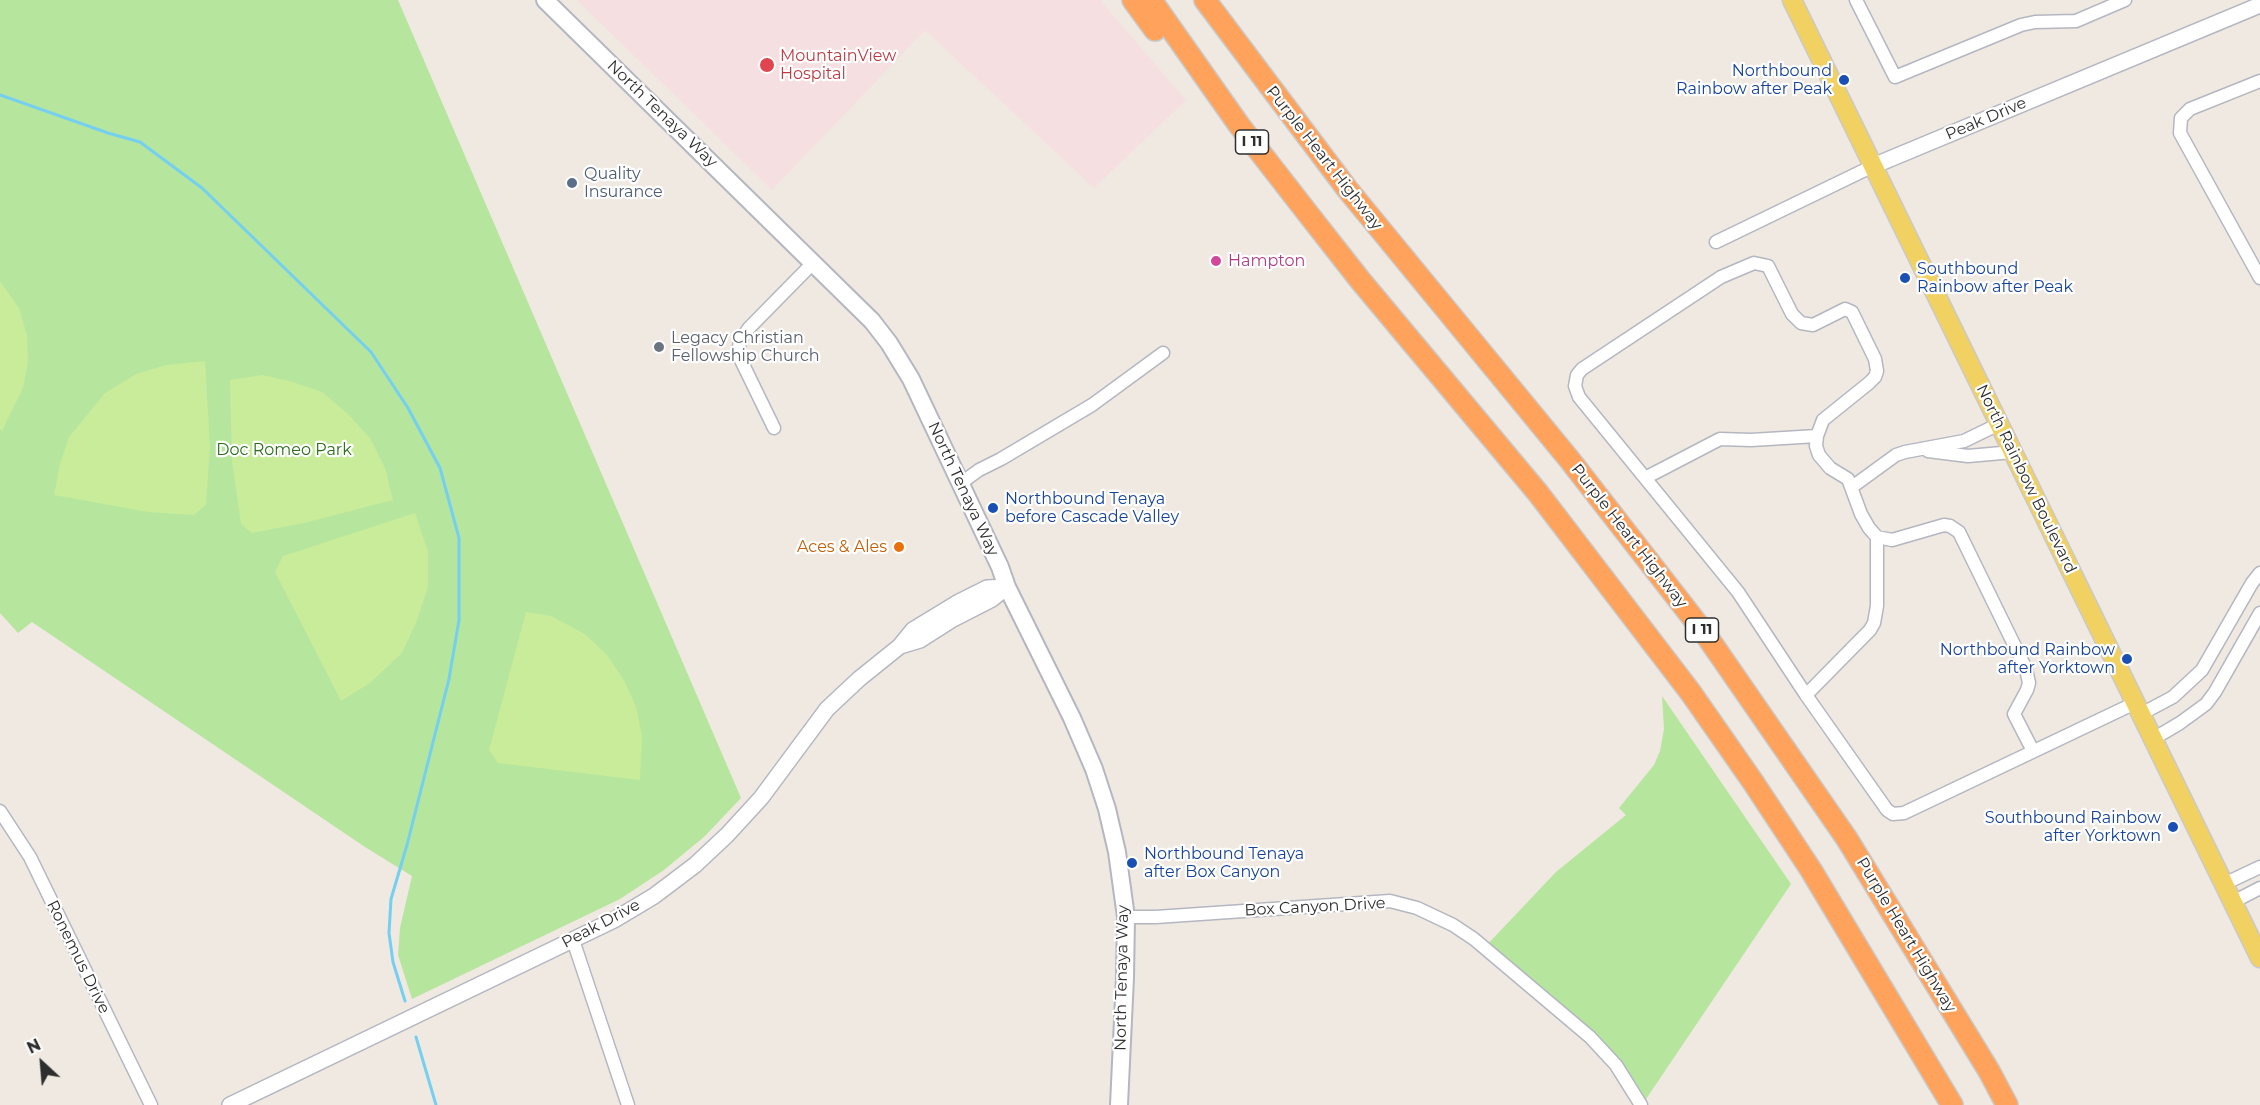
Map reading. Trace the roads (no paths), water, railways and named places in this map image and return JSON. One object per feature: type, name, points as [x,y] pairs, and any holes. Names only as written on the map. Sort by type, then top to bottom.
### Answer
[{"type":"highway","points":[[1133,0],[1243,149],[1316,242],[1360,280]]},
{"type":"highway","name":"I 11","points":[[1151,0],[1239,125],[1360,280],[1538,493],[1691,693],[1811,870],[1952,1105]]},
{"type":"highway","name":"Purple Heart Highway","points":[[1210,6],[1348,190],[1569,459],[1706,635],[1848,839],[1989,1071],[2007,1105]]},
{"type":"main road","name":"North Tenaya Way","points":[[546,0],[872,321],[889,343],[914,386],[1072,718],[1094,769],[1107,809],[1117,852],[1126,917],[1119,1105]]},
{"type":"main road","name":"North Rainbow Boulevard","points":[[1792,0],[2260,958]]},
{"type":"street","points":[[1856,0],[1895,77],[2021,25],[2035,22],[2076,21],[2126,0]]},
{"type":"street","name":"Peak Drive","points":[[1716,242],[1873,166],[2260,4]]},
{"type":"street","points":[[2260,81],[2190,109],[2181,118],[2180,133],[2260,278]]},
{"type":"street","points":[[774,428],[738,354],[740,341],[749,328],[813,263]]},
{"type":"street","points":[[2033,751],[2014,714],[2029,683],[2026,669],[1959,532],[1944,525],[1892,540],[1877,537],[1862,514],[1848,479],[1824,462],[1816,446],[1818,428],[1830,413],[1875,377],[1877,371],[1875,359],[1852,312],[1845,309],[1813,325],[1801,323],[1792,314],[1768,266],[1754,263],[1721,277],[1582,369],[1577,375],[1575,386],[1579,397],[1738,592],[1882,804],[1893,814],[1904,813],[2033,751],[2138,708],[2173,697],[2202,670],[2260,573]]},
{"type":"street","points":[[961,483],[979,470],[1072,417],[1163,353]]},
{"type":"street","points":[[1852,487],[1896,455],[1964,441],[1999,424]]},
{"type":"street","points":[[1645,478],[1720,439],[1751,440],[1816,436]]},
{"type":"street","points":[[1915,450],[1968,456],[2013,452]]},
{"type":"street","points":[[1806,695],[1870,630],[1874,623],[1878,606],[1877,537]]},
{"type":"street","name":"Peak Drive","points":[[230,1105],[573,940],[634,908],[707,855],[761,798],[827,710],[859,679],[900,646],[920,640],[953,619],[992,599],[1008,587]]},
{"type":"street","points":[[2153,739],[2206,704],[2260,613]]},
{"type":"street","name":"Ronemus Drive","points":[[0,811],[30,857],[151,1105]]},
{"type":"street","points":[[2224,884],[2260,867]]},
{"type":"street","points":[[2233,902],[2260,888]]},
{"type":"street","name":"Box Canyon Drive","points":[[1126,917],[1156,917],[1390,901],[1417,908],[1453,925],[1474,939],[1590,1037],[1616,1065],[1641,1105]]},
{"type":"street","points":[[573,940],[628,1105]]},
{"type":"waterway","points":[[0,95],[140,142],[202,188],[371,352],[408,408],[440,468],[459,538],[459,620],[449,679],[391,899],[389,933],[393,962],[405,1001]]},
{"type":"waterway","points":[[416,1037],[436,1105]]},
{"type":"place","name":"MountainView Hospital","points":[[767,65]]},
{"type":"place","name":"Northbound Rainbow after Peak","points":[[1844,80]]},
{"type":"place","name":"Quality Insurance","points":[[572,183]]},
{"type":"place","name":"Hampton","points":[[1216,261]]},
{"type":"place","name":"Southbound Rainbow after Peak","points":[[1905,278]]},
{"type":"place","name":"Legacy Christian Fellowship Church","points":[[659,347]]},
{"type":"place","name":"Northbound Tenaya before Cascade Valley","points":[[993,508]]},
{"type":"place","name":"Aces & Ales","points":[[899,547]]},
{"type":"place","name":"Northbound Rainbow after Yorktown","points":[[2127,659]]},
{"type":"place","name":"Southbound Rainbow after Yorktown","points":[[2173,827]]},
{"type":"place","name":"Northbound Tenaya after Box Canyon","points":[[1132,863]]},
{"type":"park label","name":"Doc Romeo Park","points":[[284,450]]}]
